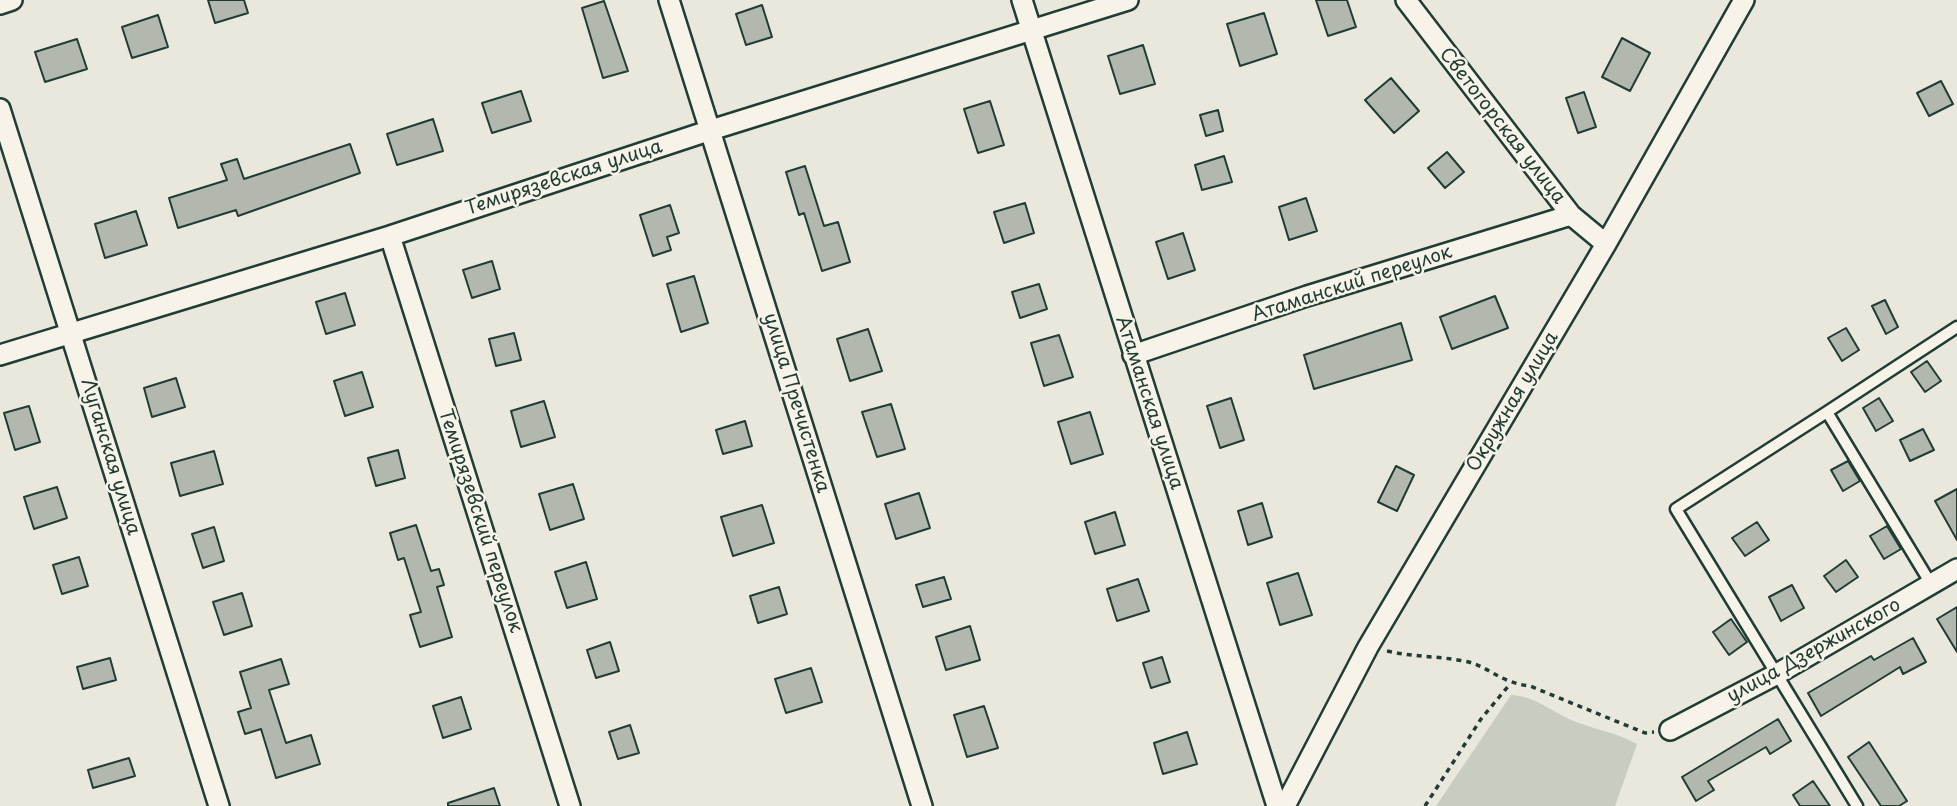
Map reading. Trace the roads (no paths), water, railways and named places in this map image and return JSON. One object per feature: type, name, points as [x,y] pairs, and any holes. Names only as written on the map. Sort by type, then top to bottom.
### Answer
[{"type":"street","points":[[0,4],[12,0]]},
{"type":"street","name":"улица Пречистенка","points":[[668,0],[922,806]]},
{"type":"street","name":"Атаманская улица","points":[[1022,0],[1276,806]]},
{"type":"street","name":"Темирязевская улица","points":[[0,355],[390,236],[711,130],[1128,0]]},
{"type":"street","name":"Светогорская улица","points":[[1406,0],[1571,215],[1606,244]]},
{"type":"street","name":"Окружная улица","points":[[1285,806],[1368,647],[1606,244],[1744,0]]},
{"type":"street","name":"Луганская улица","points":[[0,109],[219,806]]},
{"type":"street","name":"Атаманский переулок","points":[[1133,355],[1307,296],[1571,215]]},
{"type":"street","name":"Темирязевский переулок","points":[[390,236],[570,806]]},
{"type":"street","name":"улица Дзержинского","points":[[1670,730],[1777,674],[1957,569]]},
{"type":"lane","points":[[1857,806],[1676,509],[1957,327]]},
{"type":"lane","points":[[1827,412],[1931,584]]}]
